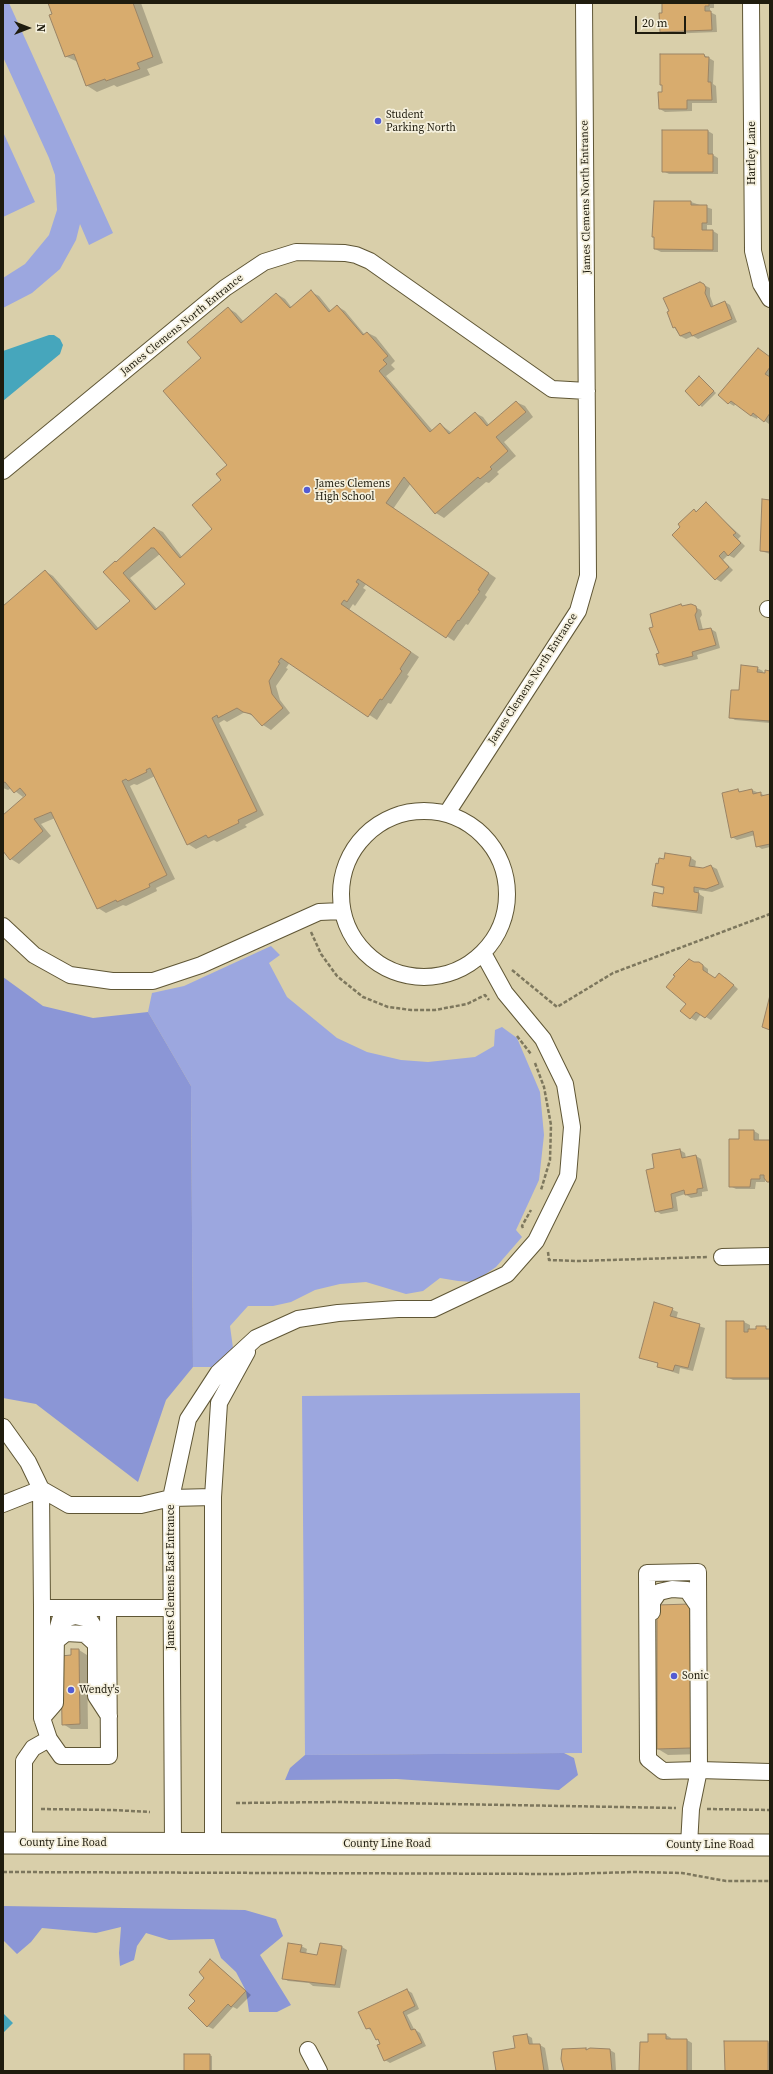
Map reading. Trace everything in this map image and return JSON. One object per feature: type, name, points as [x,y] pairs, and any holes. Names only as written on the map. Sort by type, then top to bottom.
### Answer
[{"type":"main road","name":"County Line Road","points":[[3,1843],[770,1845]]},
{"type":"street","name":"James Clemens North Entrance","points":[[447,813],[578,611],[588,576],[584,3]]},
{"type":"street","name":"Hartley Lane","points":[[751,3],[753,251],[761,284],[770,299]]},
{"type":"street","name":"James Clemens North Entrance","points":[[3,471],[224,288],[264,262],[296,252],[345,253],[356,255],[370,261],[552,389],[587,390]]},
{"type":"street","points":[[418,810],[447,813],[472,826],[492,846],[504,873],[507,901],[500,929],[483,953],[463,968],[438,976],[413,977],[388,969],[367,955],[351,935],[342,911],[341,882],[350,855],[367,832],[391,817],[418,810]]},
{"type":"street","points":[[3,926],[34,955],[70,975],[112,981],[153,981],[201,965],[319,912],[342,911]]},
{"type":"street","name":"James Clemens East Entrance","points":[[173,1843],[171,1498],[188,1419],[218,1373],[256,1338],[298,1319],[304,1318],[338,1313],[398,1309],[433,1309],[507,1274],[536,1241],[568,1176],[572,1127],[565,1084],[543,1039],[505,993],[483,953]]},
{"type":"street","points":[[722,1257],[770,1256]]},
{"type":"street","points":[[213,1843],[213,1496],[219,1403],[256,1338]]},
{"type":"street","points":[[3,1427],[28,1462],[41,1489],[42,1718],[49,1739],[61,1756],[109,1756],[108,1608]]},
{"type":"street","points":[[41,1489],[69,1505],[142,1505],[171,1498],[213,1496]]},
{"type":"street","points":[[3,1504],[41,1489]]},
{"type":"street","points":[[688,1845],[690,1809],[699,1770],[698,1572],[647,1573],[648,1759],[663,1771],[699,1770],[770,1772]]},
{"type":"street","points":[[648,1680],[653,1661],[652,1602],[659,1592],[672,1589],[687,1590],[698,1606]]},
{"type":"street","points":[[42,1608],[171,1608]]},
{"type":"street","points":[[42,1718],[55,1703],[56,1634],[60,1620],[75,1616],[89,1618],[96,1630],[96,1696],[109,1716]]},
{"type":"street","points":[[24,1843],[24,1762],[33,1748],[49,1739]]},
{"type":"street","points":[[308,2050],[319,2071]]},
{"type":"path","points":[[507,975],[512,970],[557,1007],[613,973],[770,914]]},
{"type":"path","points":[[311,932],[321,954],[337,976],[363,997],[388,1007],[411,1010],[436,1010],[467,1004],[485,995],[492,1003]]},
{"type":"path","points":[[516,1035],[532,1056]]},
{"type":"path","points":[[534,1062],[544,1087],[551,1126],[550,1160],[540,1195]]},
{"type":"path","points":[[526,1232],[522,1226],[533,1208]]},
{"type":"path","points":[[547,1249],[549,1260],[722,1257]]},
{"type":"path","points":[[236,1804],[338,1802],[770,1810]]},
{"type":"path","points":[[24,1809],[150,1812]]},
{"type":"path","points":[[3,1872],[555,1874],[635,1872],[682,1873],[726,1881],[770,1881]]},
{"type":"shaded area","points":[[3,3],[9,3],[113,233],[89,245],[80,224],[76,240],[60,269],[32,293],[3,308],[3,278],[25,264],[49,235],[57,210],[55,175],[49,158],[3,57]]},
{"type":"shaded area","points":[[3,132],[35,202],[3,217]]},
{"type":"shaded area","points":[[49,335],[54,335],[60,339],[63,345],[60,354],[3,401],[3,351]]},
{"type":"shaded area","points":[[271,946],[280,955],[269,963],[287,997],[337,1038],[367,1052],[401,1060],[428,1062],[475,1057],[494,1046],[495,1030],[502,1027],[517,1038],[540,1092],[544,1135],[539,1180],[516,1230],[522,1237],[496,1267],[474,1282],[440,1278],[423,1291],[406,1294],[366,1282],[340,1284],[315,1290],[291,1302],[273,1306],[248,1306],[230,1326],[233,1348],[214,1367],[193,1367],[191,1086],[148,1012],[152,993],[184,986]]},
{"type":"shaded area","points":[[3,977],[43,1006],[93,1018],[148,1012],[191,1086],[193,1367],[166,1400],[138,1482],[36,1404],[3,1398]]},
{"type":"shaded area","points":[[580,1393],[582,1753],[305,1755],[302,1396]]},
{"type":"shaded area","points":[[564,1753],[574,1758],[578,1775],[559,1790],[397,1779],[285,1780],[290,1768],[305,1755]]},
{"type":"shaded area","points":[[3,1906],[245,1910],[276,1919],[283,1936],[260,1955],[291,2005],[277,2012],[249,2012],[246,1991],[236,1972],[221,1958],[214,1939],[169,1940],[146,1933],[137,1946],[134,1960],[120,1966],[119,1953],[121,1927],[96,1933],[42,1928],[31,1942],[17,1954],[3,1940]]},
{"type":"shaded area","points":[[3,2013],[13,2023],[3,2033]]},
{"type":"building","points":[[48,3],[133,3],[153,57],[137,63],[140,69],[106,81],[105,79],[86,86],[74,54],[65,57],[49,15],[52,14]]},
{"type":"building","points":[[662,3],[709,3],[709,6],[705,6],[705,11],[711,11],[712,30],[660,32],[659,13],[662,13]]},
{"type":"building","points":[[660,54],[704,54],[705,57],[709,57],[708,82],[711,82],[712,100],[687,100],[687,109],[659,109],[658,92],[662,92],[662,85],[660,85]]},
{"type":"building","points":[[662,130],[708,130],[708,154],[713,154],[713,172],[662,172]]},
{"type":"building","points":[[654,201],[691,201],[691,205],[707,205],[707,223],[702,223],[702,230],[713,230],[713,250],[654,249],[654,237],[652,237]]},
{"type":"building","points":[[700,282],[704,284],[706,288],[705,293],[711,307],[725,301],[732,319],[692,336],[690,332],[680,336],[675,327],[673,328],[667,312],[669,311],[663,298]]},
{"type":"building","name":"James Clemens High School","points":[[311,290],[329,312],[337,305],[363,335],[367,332],[388,356],[383,360],[387,364],[379,371],[430,432],[440,423],[449,434],[475,412],[487,426],[516,401],[526,412],[496,437],[508,451],[490,467],[492,469],[480,479],[478,477],[435,514],[404,477],[386,503],[489,573],[478,590],[480,591],[446,638],[358,579],[356,582],[359,584],[347,602],[344,600],[341,604],[411,652],[400,669],[402,671],[368,717],[281,658],[278,662],[280,663],[269,681],[272,694],[283,708],[262,726],[251,714],[243,712],[237,708],[218,718],[217,715],[212,718],[257,811],[238,820],[239,823],[208,838],[206,835],[187,845],[150,768],[146,770],[147,772],[128,781],[126,779],[122,781],[167,875],[149,884],[150,887],[117,902],[116,900],[97,909],[51,812],[34,819],[43,831],[10,860],[3,851],[3,815],[26,795],[20,788],[14,793],[5,782],[3,783],[3,606],[45,570],[96,630],[130,601],[103,572],[154,527],[180,558],[212,529],[192,505],[221,480],[216,474],[227,465],[163,391],[201,358],[187,342],[228,307],[241,323],[276,293],[290,308]],"holes":[[[151,548],[154,548],[185,584],[155,610],[123,573]]]},
{"type":"building","points":[[758,348],[770,357],[770,367],[765,374],[770,377],[770,413],[764,422],[753,413],[751,416],[731,401],[728,404],[718,395]]},
{"type":"building","points":[[699,376],[714,391],[699,406],[685,391]]},
{"type":"building","points":[[762,499],[770,500],[770,552],[760,551]]},
{"type":"building","points":[[706,502],[736,533],[733,535],[741,543],[728,556],[724,551],[719,556],[729,567],[715,580],[672,535],[680,527],[678,524],[694,509],[696,512]]},
{"type":"building","points":[[681,604],[682,606],[691,604],[696,606],[697,611],[695,615],[699,630],[711,628],[716,645],[692,652],[693,656],[659,665],[656,654],[659,653],[649,628],[653,627],[650,614]]},
{"type":"building","points":[[741,665],[758,667],[757,672],[765,673],[765,670],[770,671],[770,721],[729,718],[731,690],[739,690]]},
{"type":"building","points":[[738,789],[739,792],[752,789],[753,794],[761,792],[761,796],[770,794],[770,844],[756,847],[753,831],[731,838],[722,793]]},
{"type":"building","points":[[665,853],[691,857],[689,866],[703,868],[711,865],[719,884],[706,889],[694,887],[694,892],[699,893],[697,911],[652,906],[654,892],[663,894],[664,887],[652,885],[656,863],[658,864],[659,858],[664,859]]},
{"type":"building","points":[[689,959],[694,962],[699,962],[703,965],[703,970],[715,978],[719,973],[734,985],[705,1018],[696,1012],[690,1019],[680,1011],[686,1004],[666,987],[675,976],[673,975]]},
{"type":"building","points":[[770,995],[770,1030],[762,1027]]},
{"type":"building","points":[[739,1130],[754,1130],[754,1140],[770,1140],[770,1182],[767,1182],[764,1175],[760,1175],[760,1179],[751,1179],[750,1187],[729,1187],[729,1139],[739,1139]]},
{"type":"building","points":[[680,1149],[682,1158],[696,1155],[703,1188],[697,1189],[697,1193],[685,1195],[684,1190],[671,1194],[673,1208],[655,1212],[646,1170],[654,1168],[652,1154]]},
{"type":"building","points":[[654,1302],[673,1308],[670,1316],[700,1324],[688,1368],[675,1365],[673,1371],[657,1367],[658,1363],[639,1358]]},
{"type":"building","points":[[726,1321],[744,1321],[744,1332],[748,1332],[748,1329],[756,1329],[756,1326],[766,1326],[766,1329],[770,1329],[770,1378],[726,1378]]},
{"type":"building","name":"Sonic","points":[[690,1604],[691,1748],[657,1749],[657,1605]]},
{"type":"building","name":"Wendy's","points":[[71,1649],[79,1649],[80,1724],[62,1725],[61,1656],[71,1655]]},
{"type":"building","points":[[288,1943],[302,1945],[300,1952],[317,1955],[320,1943],[342,1946],[335,1985],[282,1979]]},
{"type":"building","points":[[210,1959],[246,1991],[231,2007],[228,2004],[207,2027],[188,2008],[195,2001],[189,1995],[204,1978],[199,1972]]},
{"type":"building","points":[[407,1989],[415,2006],[403,2012],[411,2030],[415,2029],[422,2043],[384,2061],[377,2045],[380,2044],[378,2039],[376,2040],[370,2028],[366,2029],[358,2012]]},
{"type":"building","points":[[527,2034],[529,2044],[540,2044],[544,2071],[496,2071],[493,2052],[515,2048],[513,2036]]},
{"type":"building","points":[[648,2034],[666,2034],[666,2039],[687,2039],[687,2071],[639,2071],[640,2042],[648,2042]]},
{"type":"building","points":[[724,2041],[768,2041],[768,2071],[725,2071]]},
{"type":"building","points":[[586,2048],[586,2050],[590,2048],[610,2049],[612,2071],[564,2071],[561,2059],[562,2049]]},
{"type":"building","points":[[184,2054],[210,2054],[210,2071],[184,2071]]},
{"type":"place","name":"Student Parking North","points":[[378,121]]},
{"type":"place","name":"James Clemens High School","points":[[307,490]]},
{"type":"place","name":"Sonic","points":[[674,1676]]},
{"type":"place","name":"Wendy's","points":[[71,1690]]}]
